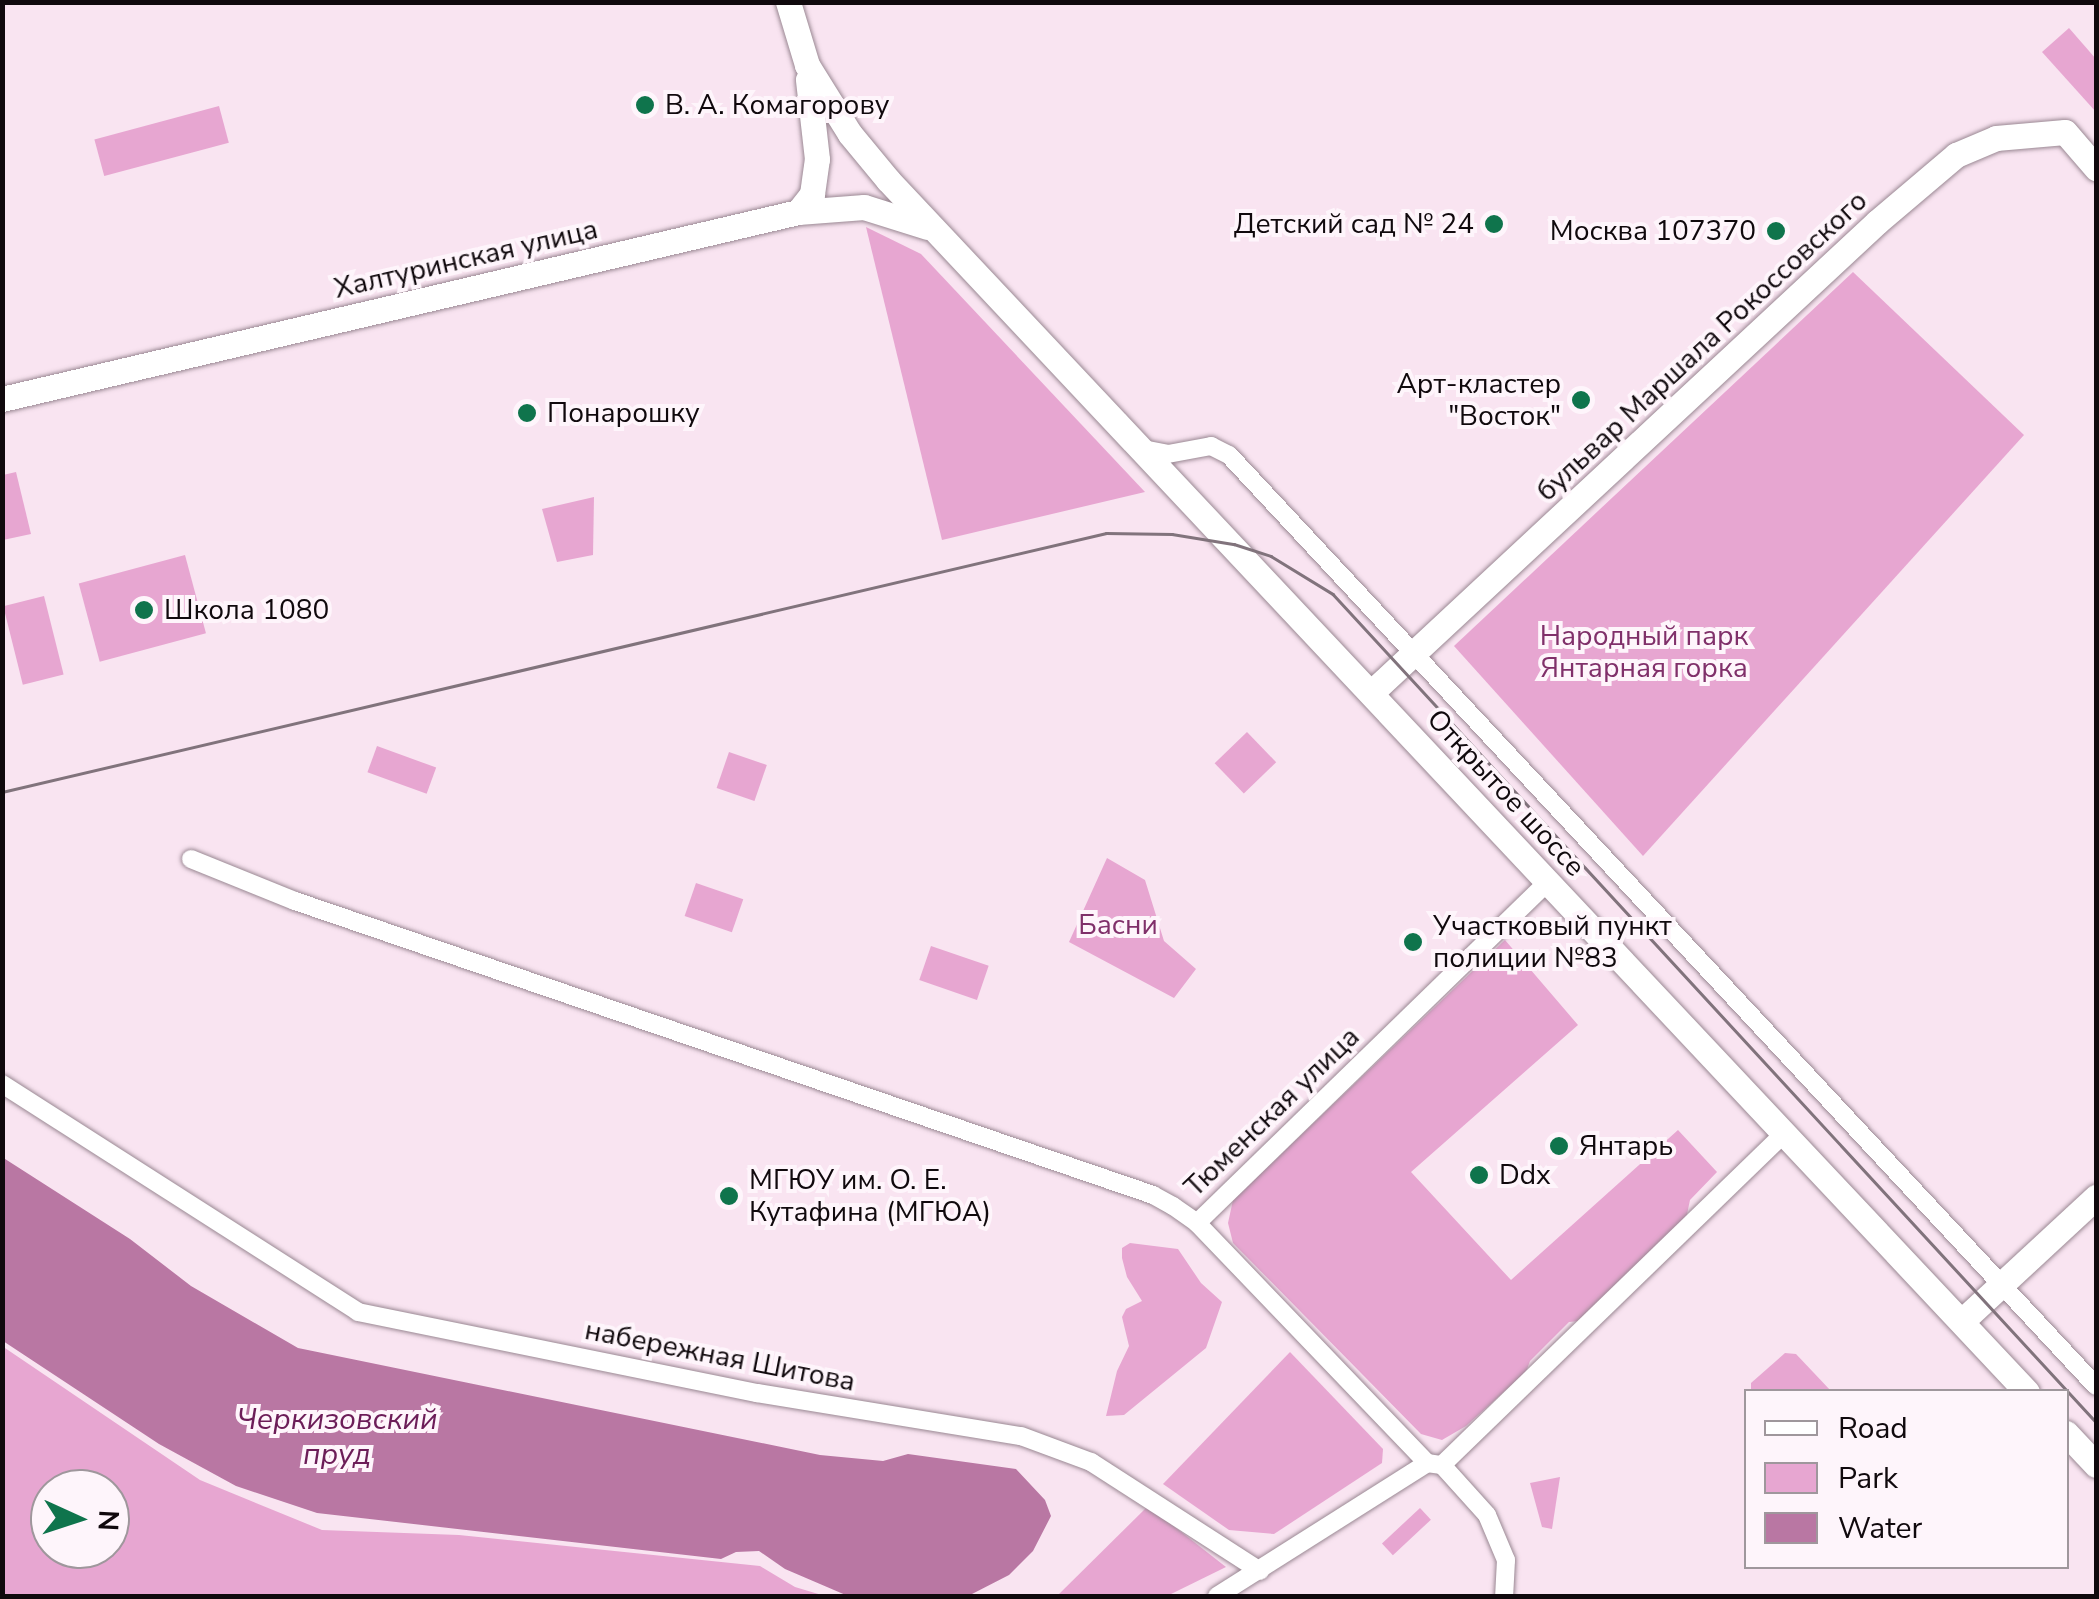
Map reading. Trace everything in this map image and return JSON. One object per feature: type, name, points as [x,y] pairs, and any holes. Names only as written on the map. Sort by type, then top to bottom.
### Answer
[{"type":"street","points":[[788,2],[806,66],[817,159],[812,194],[798,212]]},
{"type":"street","name":"Открытое шоссе","points":[[806,66],[827,102],[875,165],[1373,691],[2024,1389]]},
{"type":"street","name":"бульвар Маршала Рокоссовского","points":[[1373,691],[1838,258],[1956,155],[1996,138],[2065,132],[2096,168]]},
{"type":"street","points":[[848,206],[869,187],[875,165]]},
{"type":"street","name":"Халтуринская улица","points":[[2,399],[798,212],[848,206],[889,212],[942,234]]},
{"type":"street","points":[[1144,449],[1168,454],[1210,446],[1229,455],[2096,1386]]},
{"type":"street","points":[[191,858],[295,902],[1153,1195],[1198,1223]]},
{"type":"street","name":"Тюменская улица","points":[[1504,1596],[1506,1560],[1487,1515],[1198,1223],[1548,882]]},
{"type":"street","name":"набережная Шитова","points":[[2,1084],[358,1312],[757,1393],[1021,1436],[1091,1462],[1260,1571]]},
{"type":"street","points":[[1216,1596],[1434,1464],[1785,1133]]},
{"type":"street","points":[[1962,1321],[2096,1197]]},
{"type":"street","points":[[2069,1436],[2096,1465]]},
{"type":"green space","points":[[2069,28],[2096,59],[2096,112],[2042,52]]},
{"type":"green space","points":[[219,106],[229,143],[104,176],[94,139]]},
{"type":"green space","points":[[866,227],[921,254],[1145,492],[942,540]]},
{"type":"green space","name":"Народный парк Янтарная горка","points":[[1853,272],[2024,435],[1643,856],[1454,646]]},
{"type":"green space","points":[[16,472],[31,534],[3,540],[3,475]]},
{"type":"green space","points":[[594,497],[593,555],[557,562],[542,509]]},
{"type":"green space","points":[[185,555],[206,633],[100,662],[79,583]]},
{"type":"green space","points":[[44,596],[64,675],[23,685],[3,606]]},
{"type":"green space","points":[[1247,732],[1276,762],[1244,793],[1215,763]]},
{"type":"green space","points":[[377,746],[436,768],[427,794],[367,772]]},
{"type":"green space","points":[[729,752],[767,765],[754,801],[717,788]]},
{"type":"green space","name":"Басни","points":[[1107,858],[1145,880],[1164,941],[1196,969],[1174,998],[1069,942]]},
{"type":"green space","points":[[696,883],[743,899],[732,932],[685,916]]},
{"type":"green space","points":[[1505,940],[1578,1025],[1411,1172],[1511,1280],[1678,1130],[1717,1172],[1690,1200],[1686,1219],[1579,1321],[1569,1322],[1530,1361],[1526,1372],[1466,1426],[1442,1440],[1421,1434],[1233,1243],[1228,1223],[1233,1200]]},
{"type":"green space","points":[[931,946],[989,966],[977,1000],[919,980]]},
{"type":"green space","points":[[1130,1243],[1178,1249],[1201,1283],[1222,1302],[1206,1348],[1124,1415],[1106,1416],[1117,1371],[1129,1346],[1122,1317],[1126,1309],[1142,1301],[1127,1277],[1122,1258],[1122,1248]]},
{"type":"green space","points":[[2,1346],[200,1480],[322,1530],[459,1535],[760,1566],[795,1587],[825,1596],[3,1596]]},
{"type":"green space","points":[[1290,1352],[1383,1449],[1382,1463],[1274,1534],[1229,1530],[1163,1484]]},
{"type":"green space","points":[[1785,1353],[1796,1354],[1829,1389],[1751,1389],[1751,1383]]},
{"type":"green space","points":[[1560,1477],[1552,1529],[1542,1527],[1530,1483]]},
{"type":"green space","points":[[1148,1506],[1226,1567],[1167,1596],[1057,1596]]},
{"type":"green space","points":[[1420,1508],[1431,1520],[1393,1555],[1382,1543]]},
{"type":"water","name":"Черкизовский пруд","points":[[2,1157],[130,1239],[191,1286],[298,1348],[820,1455],[883,1461],[908,1454],[1016,1469],[1045,1500],[1051,1516],[1033,1551],[1009,1575],[972,1594],[848,1596],[785,1569],[759,1551],[736,1552],[721,1559],[317,1513],[236,1486],[159,1444],[3,1341]]},
{"type":"tram line","points":[[2,792],[1106,533],[1172,534],[1234,544],[1271,556],[1333,594],[2066,1389]]},
{"type":"tram line","points":[[2069,1393],[2096,1422]]},
{"type":"place","name":"В. А. Комагорову","points":[[645,105]]},
{"type":"place","name":"Детский сад № 24","points":[[1494,224]]},
{"type":"place","name":"Москва 107370","points":[[1776,231]]},
{"type":"place","name":"Арт-кластер \"Восток\"","points":[[1581,400]]},
{"type":"place","name":"Понарошку","points":[[527,413]]},
{"type":"place","name":"Школа 1080","points":[[144,610]]},
{"type":"place","name":"Участковый пункт полиции №83","points":[[1413,942]]},
{"type":"place","name":"Янтарь","points":[[1559,1146]]},
{"type":"place","name":"Ddx","points":[[1479,1175]]},
{"type":"place","name":"МГЮУ им. О. Е. Кутафина (МГЮА)","points":[[729,1196]]}]
